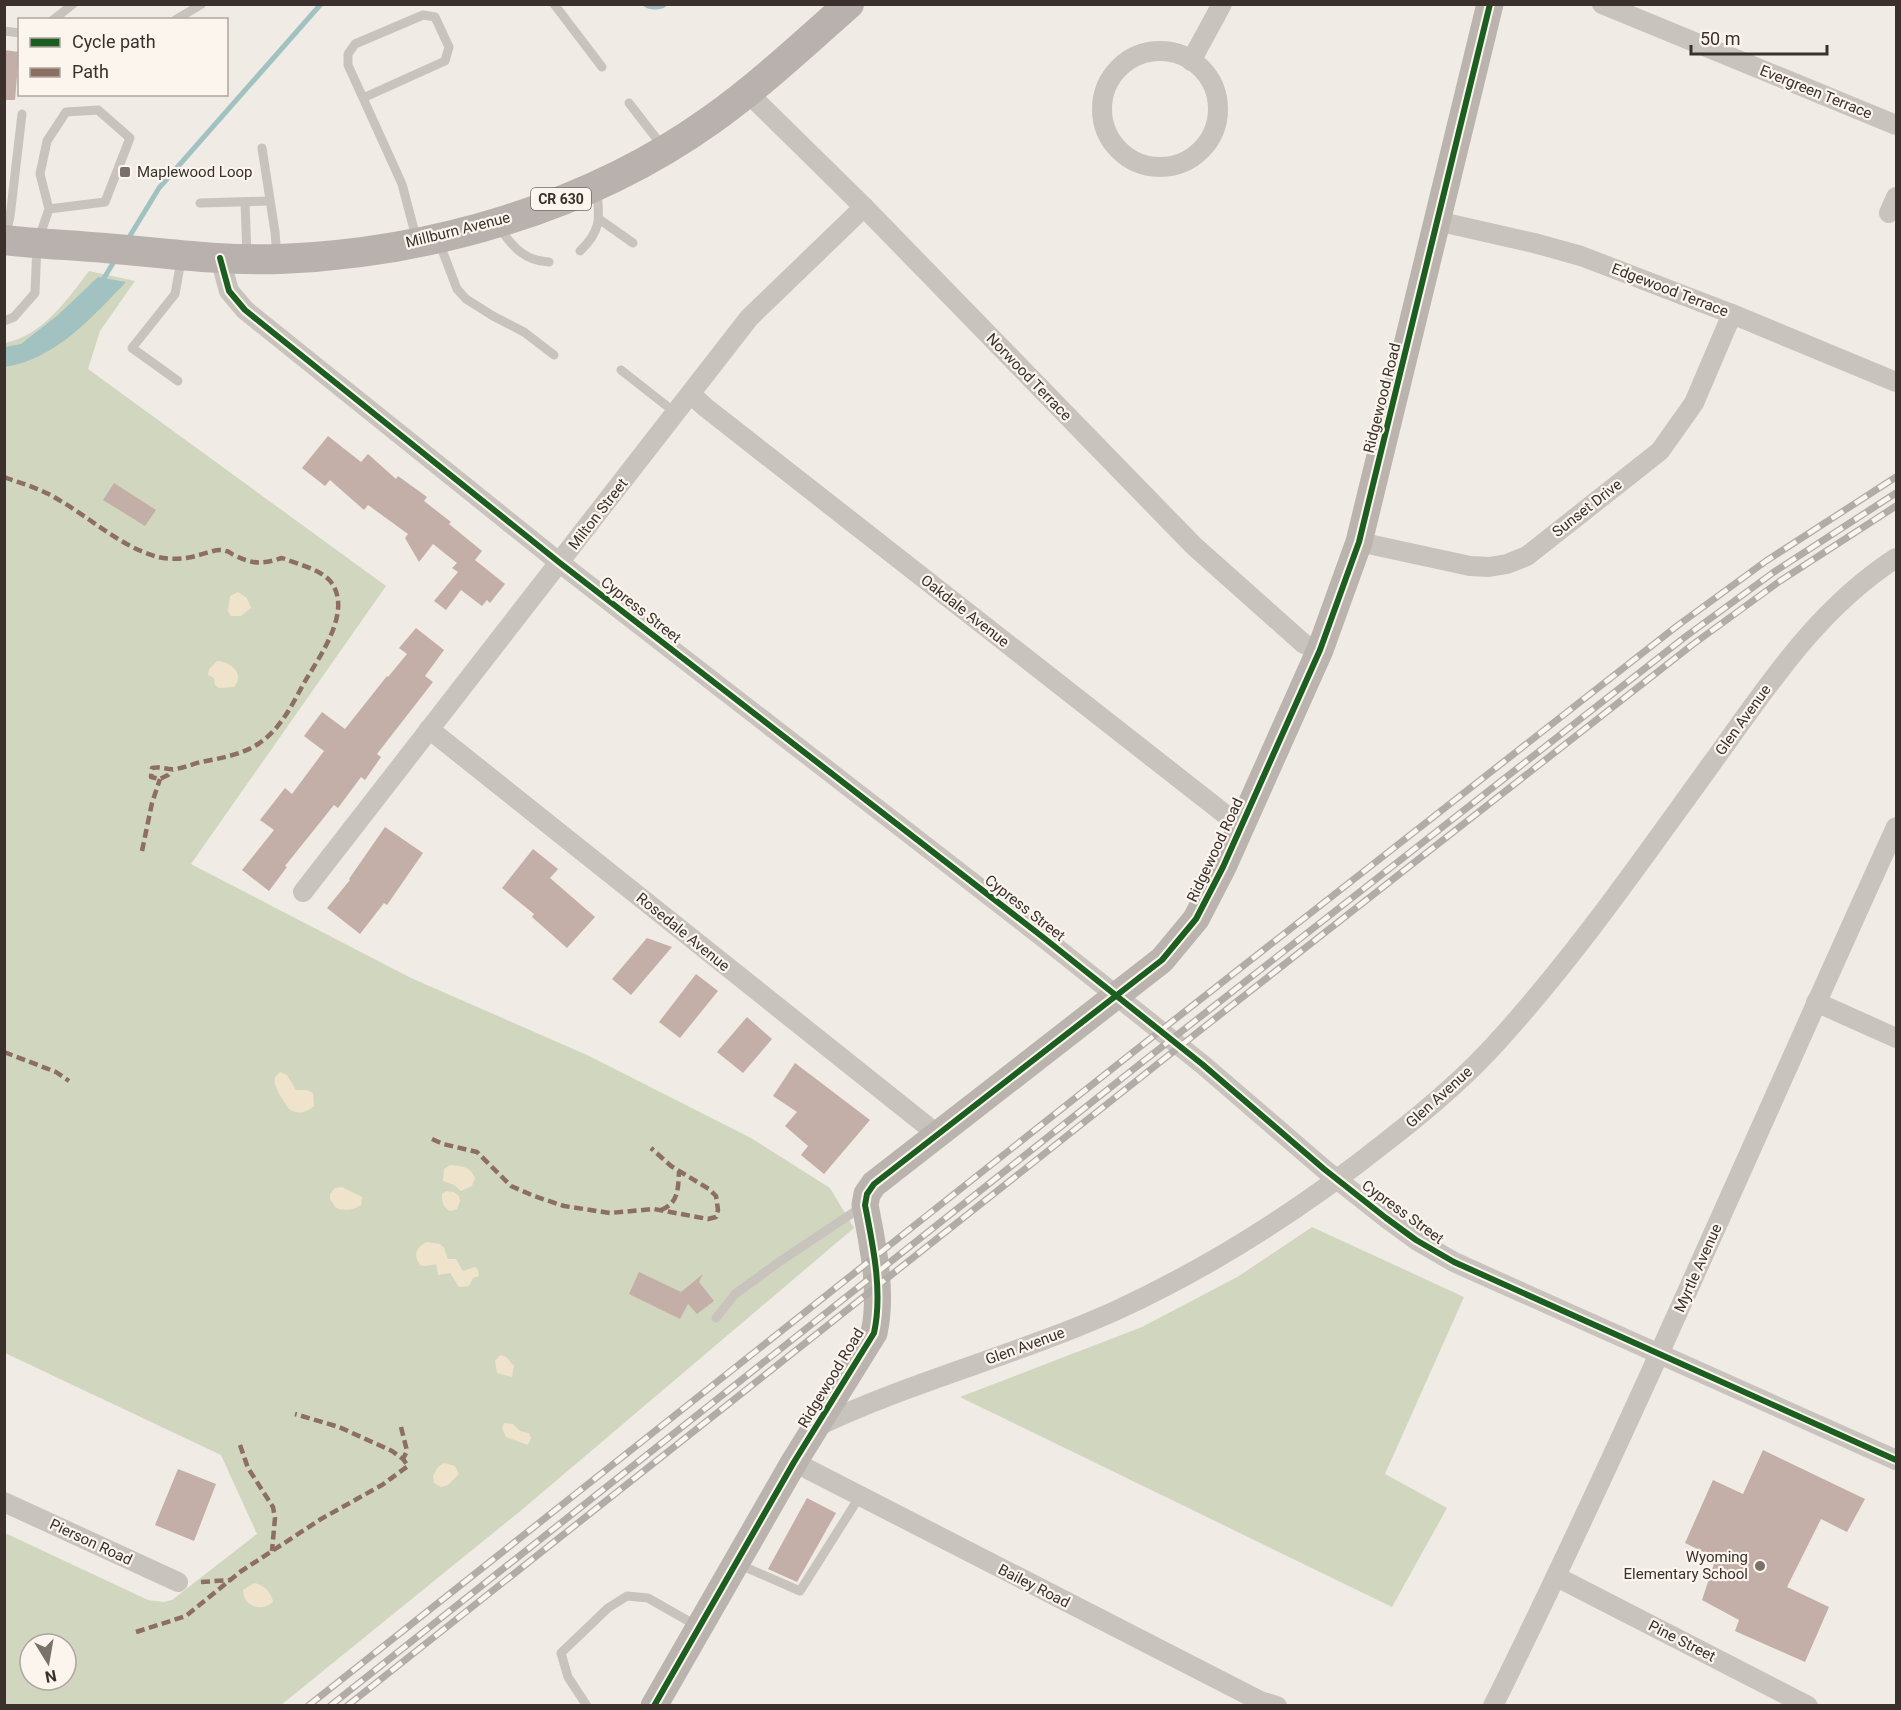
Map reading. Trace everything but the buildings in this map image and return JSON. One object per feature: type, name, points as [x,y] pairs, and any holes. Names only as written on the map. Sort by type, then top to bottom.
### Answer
[{"type":"main road","name":"Millburn Avenue","points":[[4,240],[171,254],[277,259],[324,256],[427,240],[495,223],[596,185],[664,149],[710,120],[795,54],[841,7]]},
{"type":"street","points":[[1191,61],[1222,4]]},
{"type":"street","name":"Ridgewood Road","points":[[654,1706],[794,1462],[874,1333],[878,1297],[865,1205],[867,1194],[874,1184],[937,1134],[1162,960],[1196,919],[1223,867],[1320,650],[1359,542],[1490,4]]},
{"type":"street","name":"Evergreen Terrace","points":[[1602,4],[1896,125]]},
{"type":"street","points":[[1155,52],[1179,55],[1191,61],[1207,76],[1217,99],[1216,123],[1206,144],[1188,160],[1165,167],[1153,167],[1130,159],[1113,142],[1103,120],[1104,96],[1114,74],[1132,59],[1155,52]]},
{"type":"street","name":"Norwood Terrace","points":[[747,92],[864,207],[1194,546],[1304,644],[1320,650]]},
{"type":"street","name":"Milton Street","points":[[303,892],[749,318],[864,207]]},
{"type":"street","name":"Edgewood Terrace","points":[[1437,221],[1581,256],[1732,314],[1896,382]]},
{"type":"street","name":"Cypress Street","points":[[233,258],[229,291],[245,310],[560,563],[1035,930],[1114,996],[1202,1064],[1339,1180],[1416,1239],[1454,1262],[1896,1460]]},
{"type":"street","name":"Sunset Drive","points":[[1359,542],[1470,566],[1489,567],[1507,564],[1527,556],[1660,451],[1694,403],[1732,314]]},
{"type":"street","name":"Oakdale Avenue","points":[[691,394],[1240,826]]},
{"type":"street","name":"Glen Avenue","points":[[816,1427],[859,1406],[1115,1311],[1177,1280],[1253,1238],[1339,1180],[1443,1097],[1497,1042],[1573,954],[1792,653],[1857,585],[1896,558]]},
{"type":"street","name":"Rosedale Avenue","points":[[429,729],[937,1134]]},
{"type":"street","name":"Myrtle Avenue","points":[[1493,1706],[1557,1577],[1660,1353],[1896,827]]},
{"type":"street","points":[[1816,1002],[1896,1038]]},
{"type":"street","name":"Bailey Road","points":[[794,1462],[1260,1701],[1277,1706]]},
{"type":"street","name":"Pierson Road","points":[[4,1502],[178,1582]]},
{"type":"street","name":"Pine Street","points":[[1557,1577],[1808,1706]]},
{"type":"lane","points":[[56,18],[73,4]]},
{"type":"lane","points":[[178,18],[202,4]]},
{"type":"lane","points":[[554,4],[602,67]]},
{"type":"lane","points":[[363,98],[445,61],[449,47],[435,17],[423,15],[355,44],[348,54],[348,65],[427,240],[457,289],[466,299],[524,332],[554,355]]},
{"type":"lane","points":[[629,103],[664,149]]},
{"type":"lane","points":[[4,321],[14,317],[35,293],[37,244],[49,209],[40,174],[47,141],[66,112],[98,110],[130,138],[105,202],[49,209]]},
{"type":"lane","points":[[4,240],[10,217],[22,114]]},
{"type":"lane","points":[[262,148],[277,259]]},
{"type":"lane","points":[[580,251],[596,233],[598,219],[596,185]]},
{"type":"lane","points":[[200,203],[269,201]]},
{"type":"lane","points":[[233,258],[245,202]]},
{"type":"lane","points":[[598,219],[633,243]]},
{"type":"lane","points":[[495,223],[522,254],[539,262],[549,262]]},
{"type":"lane","points":[[171,254],[175,294],[132,348],[178,381]]},
{"type":"lane","points":[[621,370],[676,414]]},
{"type":"lane","points":[[716,1318],[735,1294],[865,1205]]},
{"type":"lane","points":[[736,1563],[800,1591],[860,1496]]},
{"type":"lane","points":[[587,1706],[568,1677],[561,1653],[608,1608],[627,1596],[648,1598],[699,1627]]},
{"type":"green space","points":[[89,271],[135,281],[100,331],[88,369],[386,586],[191,864],[411,978],[587,1055],[751,1138],[830,1188],[854,1228],[524,1508],[281,1705],[5,1705],[5,1533],[148,1600],[164,1602],[172,1600],[257,1534],[221,1455],[5,1353],[5,343],[31,333],[63,305]]},
{"type":"green space","points":[[1312,1227],[1464,1297],[1385,1474],[1447,1508],[1392,1607],[960,1397],[1142,1327],[1239,1276]]},
{"type":"sand","points":[[238,592],[247,598],[251,608],[241,616],[231,616],[228,611],[230,596]]},
{"type":"sand","points":[[217,661],[227,663],[235,669],[238,677],[234,687],[219,688],[215,685],[214,678],[208,675],[209,669]]},
{"type":"sand","points":[[280,1072],[287,1075],[296,1090],[307,1090],[313,1093],[314,1106],[302,1112],[289,1109],[275,1081],[275,1077]]},
{"type":"sand","points":[[450,1165],[461,1166],[471,1171],[475,1178],[472,1186],[461,1191],[454,1185],[443,1181],[444,1169]]},
{"type":"sand","points":[[342,1187],[362,1197],[361,1205],[349,1210],[336,1208],[330,1199],[330,1194],[335,1188]]},
{"type":"sand","points":[[446,1191],[454,1192],[459,1196],[457,1209],[450,1211],[445,1206],[442,1194]]},
{"type":"sand","points":[[426,1242],[440,1244],[448,1259],[456,1259],[463,1271],[475,1267],[479,1276],[473,1278],[469,1286],[459,1287],[450,1273],[438,1275],[436,1264],[420,1265],[417,1252]]},
{"type":"sand","points":[[500,1355],[506,1357],[514,1366],[512,1377],[497,1373],[495,1361]]},
{"type":"sand","points":[[504,1423],[513,1424],[520,1431],[529,1433],[531,1438],[528,1445],[506,1437],[502,1428]]},
{"type":"sand","points":[[444,1463],[455,1466],[459,1474],[448,1485],[441,1487],[434,1483],[433,1476],[438,1467]]},
{"type":"sand","points":[[254,1583],[266,1589],[273,1602],[263,1607],[249,1604],[243,1590]]},
{"type":"water","points":[[98,277],[126,282],[72,335],[57,346],[41,355],[5,367],[5,347],[21,344],[58,315]]},
{"type":"waterway","points":[[128,239],[159,188],[321,4]]},
{"type":"waterway","points":[[645,4],[655,7],[665,4]]},
{"type":"waterway","points":[[101,283],[115,260]]},
{"type":"railway","points":[[308,1706],[1132,1053],[1677,626],[1766,561],[1896,477]]},
{"type":"railway","points":[[330,1706],[1140,1064],[1685,637],[1774,572],[1896,493]]},
{"type":"railway","points":[[347,1706],[1203,1028],[1692,645],[1780,581],[1896,506]]},
{"type":"marked path","points":[[4,477],[53,496],[119,540],[158,557],[184,558],[219,550],[228,551],[253,562],[282,558],[315,570],[331,582],[337,594],[338,607],[331,634],[290,708],[273,732],[245,751],[178,768],[152,768],[151,777],[160,779],[172,770]]},
{"type":"marked path","points":[[142,851],[152,803],[160,779]]},
{"type":"marked path","points":[[4,1052],[56,1072],[69,1081]]},
{"type":"marked path","points":[[432,1139],[477,1152],[511,1186],[564,1206],[610,1213],[654,1209],[708,1219],[716,1217],[718,1210],[716,1196],[709,1189],[671,1166],[651,1148]]},
{"type":"marked path","points":[[661,1210],[674,1199],[678,1189],[679,1172]]},
{"type":"marked path","points":[[136,1632],[186,1616],[240,1572],[321,1519],[382,1485],[408,1466],[392,1451],[339,1427],[295,1414]]},
{"type":"marked path","points":[[401,1427],[407,1451],[403,1459]]},
{"type":"marked path","points":[[240,1445],[248,1468],[273,1507],[275,1518],[272,1551]]},
{"type":"marked path","points":[[201,1582],[231,1580]]},
{"type":"cycle path","points":[[654,1706],[794,1462],[874,1333],[878,1301],[874,1253],[865,1205],[867,1194],[874,1184],[1162,960],[1196,919],[1223,867],[1320,650],[1359,542],[1490,4]]},
{"type":"cycle path","points":[[220,258],[229,291],[245,310],[560,563],[1044,938],[1202,1064],[1324,1169],[1416,1240],[1454,1262],[1896,1460]]},
{"type":"place","name":"Maplewood Loop","points":[[125,172]]},
{"type":"place","name":"Wyoming Elementary School","points":[[1760,1566]]}]
